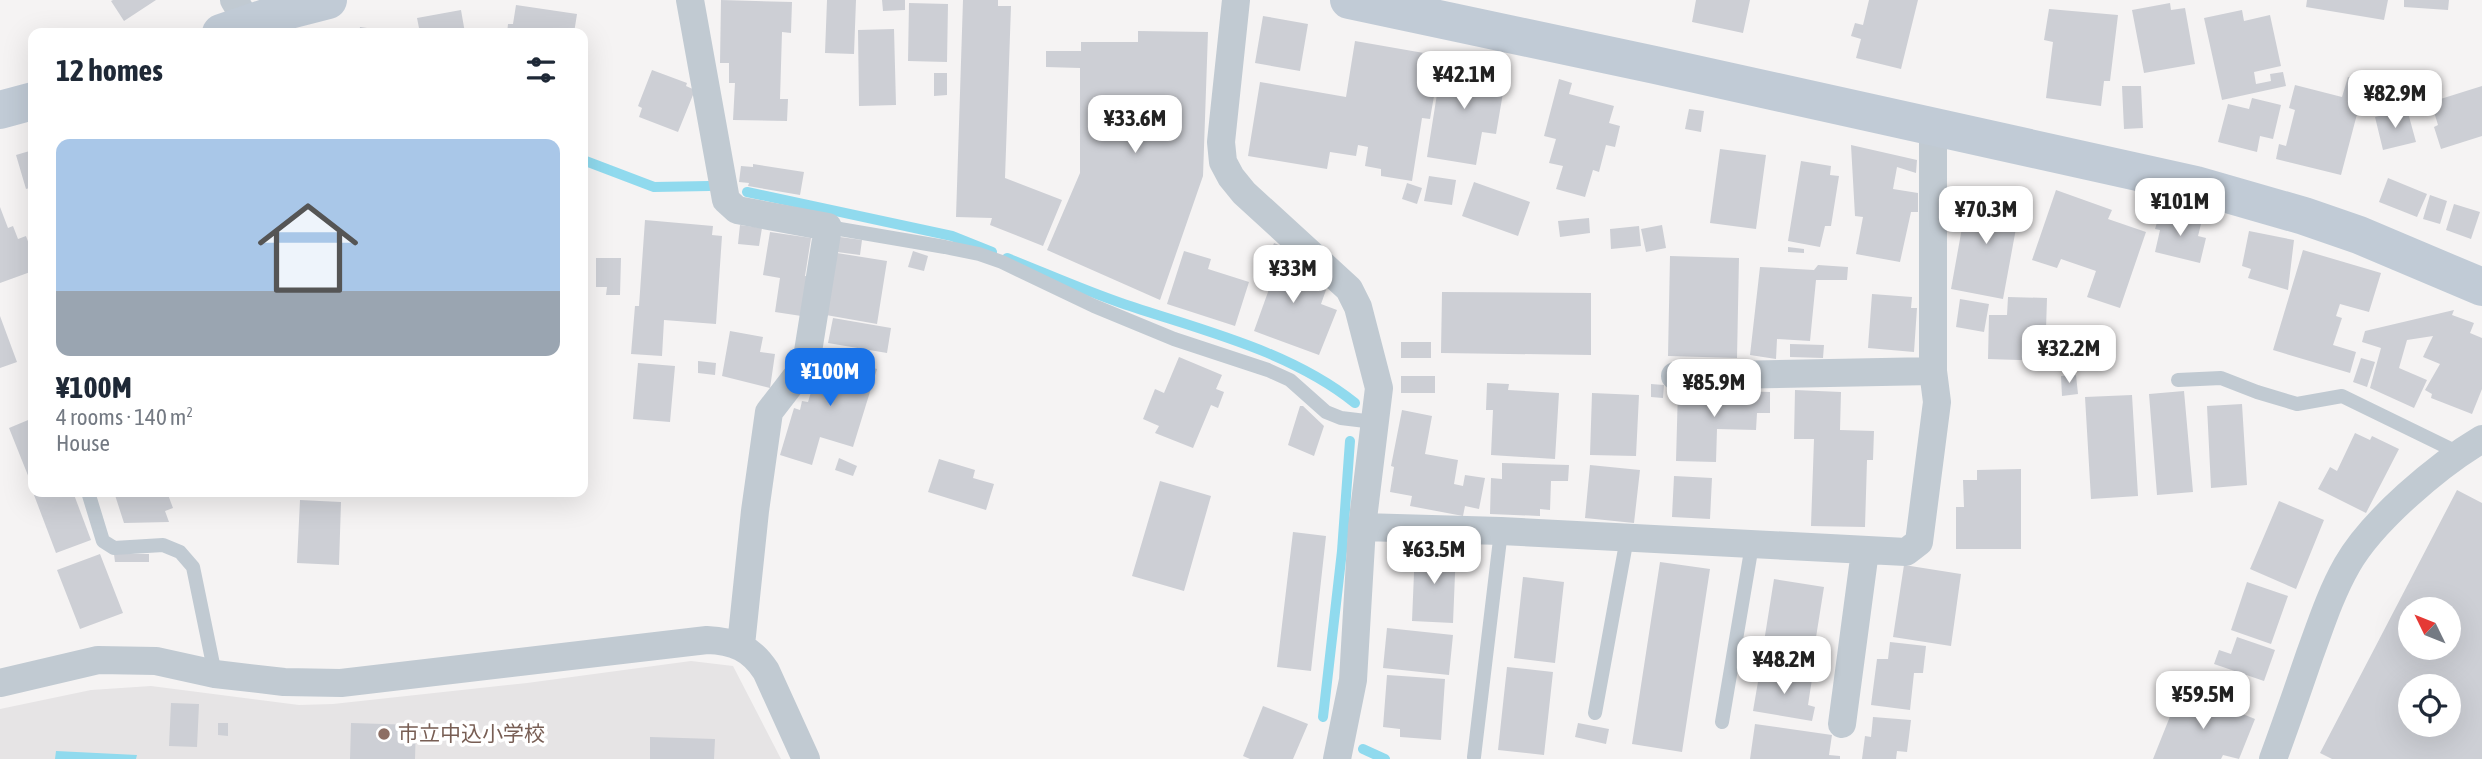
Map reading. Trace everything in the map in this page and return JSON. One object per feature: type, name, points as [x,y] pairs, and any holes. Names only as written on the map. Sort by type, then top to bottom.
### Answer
[{"type":"main road","points":[[234,19],[328,0]]},
{"type":"main road","points":[[1349,0],[2196,185],[2359,235],[2482,287]]},
{"type":"main road","points":[[0,110],[28,102]]},
{"type":"street","points":[[690,0],[726,201],[737,210],[828,227],[806,364],[769,412],[741,645]]},
{"type":"street","points":[[1236,0],[1222,124],[1223,162],[1244,193],[1349,289],[1358,307],[1379,388],[1362,527],[1353,680],[1337,759]]},
{"type":"street","points":[[1362,527],[1501,531],[1906,552],[1919,542],[1937,402],[1933,371],[1933,127]]},
{"type":"street","points":[[1675,376],[1933,371]]},
{"type":"street","points":[[2273,759],[2328,604],[2346,565],[2361,543],[2423,482],[2471,446]]},
{"type":"street","points":[[1842,724],[1865,551]]},
{"type":"street","points":[[0,683],[97,660],[156,661],[215,674],[284,682],[341,683],[707,640],[725,641],[741,645],[757,658],[766,671],[806,759]]},
{"type":"lane","points":[[828,227],[945,247],[991,258],[1094,306],[1290,380],[1326,412],[1341,418],[1374,422]]},
{"type":"lane","points":[[2178,380],[2221,378],[2257,393],[2297,404],[2343,396],[2471,446]]},
{"type":"lane","points":[[90,497],[103,541],[114,548],[163,545],[180,552],[193,567],[215,674]]},
{"type":"lane","points":[[1474,757],[1501,531]]},
{"type":"lane","points":[[1595,713],[1627,538]]},
{"type":"lane","points":[[1722,722],[1752,545]]},
{"type":"shaded area","name":"市立中込小学校","points":[[691,661],[733,666],[781,759],[0,759],[0,709],[91,690],[151,686],[299,705],[333,704],[527,683]]},
{"type":"water","points":[[56,751],[137,755],[136,759],[55,759]]},
{"type":"building","points":[[156,0],[124,21],[111,1]]},
{"type":"building","points":[[721,0],[792,2],[791,33],[782,32],[780,99],[788,99],[787,121],[733,120],[735,83],[729,83],[729,63],[720,63]]},
{"type":"building","points":[[827,0],[856,0],[854,54],[825,53]]},
{"type":"building","points":[[882,0],[905,0],[905,10],[883,11]]},
{"type":"building","points":[[963,0],[998,0],[998,6],[1011,6],[1005,178],[1062,200],[1043,246],[990,225],[992,218],[956,217]]},
{"type":"building","points":[[1696,0],[1750,0],[1743,33],[1692,22]]},
{"type":"building","points":[[1869,0],[1918,0],[1901,69],[1856,58],[1861,39],[1851,36],[1855,23],[1863,25]]},
{"type":"building","points":[[2307,0],[2388,0],[2384,20],[2306,7]]},
{"type":"building","points":[[2404,0],[2449,0],[2448,10],[2404,7]]},
{"type":"building","points":[[909,3],[948,4],[947,62],[908,61]]},
{"type":"building","points":[[2170,3],[2171,10],[2185,8],[2195,64],[2144,73],[2132,10]]},
{"type":"building","points":[[516,5],[577,14],[575,28],[508,28],[508,24],[513,24]]},
{"type":"building","points":[[2049,9],[2118,15],[2110,81],[2104,81],[2101,106],[2046,98],[2053,42],[2044,40]]},
{"type":"building","points":[[461,10],[464,28],[419,28],[417,18]]},
{"type":"building","points":[[2242,10],[2244,21],[2270,15],[2281,66],[2254,72],[2256,84],[2271,81],[2270,74],[2283,72],[2286,86],[2222,100],[2204,18]]},
{"type":"building","points":[[1263,16],[1308,24],[1300,71],[1255,63]]},
{"type":"building","points":[[894,29],[896,105],[859,106],[858,30]]},
{"type":"building","points":[[1138,31],[1208,32],[1203,176],[1160,300],[1047,250],[1080,173],[1080,68],[1046,67],[1046,51],[1081,51],[1081,42],[1138,42]]},
{"type":"building","points":[[1355,41],[1441,56],[1430,119],[1422,118],[1412,181],[1381,176],[1381,169],[1365,166],[1368,147],[1358,145],[1356,156],[1330,152],[1327,169],[1248,156],[1260,82],[1346,97]]},
{"type":"building","points":[[1443,52],[1475,58],[1472,76],[1505,81],[1496,134],[1482,132],[1476,165],[1427,157],[1437,94],[1447,95],[1450,78],[1439,77]]},
{"type":"building","points":[[652,70],[687,83],[686,86],[695,90],[678,132],[639,117],[642,108],[638,106]]},
{"type":"building","points":[[934,73],[947,73],[947,95],[934,96]]},
{"type":"building","points":[[2348,77],[2376,84],[2372,102],[2361,99],[2341,175],[2276,159],[2279,144],[2286,146],[2295,110],[2289,108],[2295,85],[2342,97]]},
{"type":"building","points":[[1559,79],[1572,83],[1569,94],[1614,106],[1609,123],[1620,126],[1615,147],[1606,145],[1599,172],[1593,170],[1585,197],[1556,189],[1563,166],[1549,163],[1556,139],[1544,136]]},
{"type":"building","points":[[2122,86],[2141,86],[2143,128],[2124,129]]},
{"type":"building","points":[[2482,86],[2482,136],[2441,149],[2434,127],[2438,125],[2431,102]]},
{"type":"building","points":[[2252,98],[2281,105],[2273,139],[2260,136],[2257,152],[2218,142],[2228,104],[2249,109]]},
{"type":"building","points":[[1689,109],[1704,111],[1701,132],[1685,129]]},
{"type":"building","points":[[2407,109],[2416,142],[2383,150],[2375,117]]},
{"type":"building","points":[[1851,145],[1917,160],[1916,173],[1897,167],[1893,189],[1918,193],[1918,212],[1911,212],[1900,262],[1856,254],[1863,217],[1855,216]]},
{"type":"building","points":[[1720,149],[1766,155],[1756,229],[1710,223]]},
{"type":"building","points":[[28,151],[28,188],[26,189],[16,155]]},
{"type":"building","points":[[1801,161],[1831,166],[1830,175],[1839,176],[1831,226],[1825,226],[1820,247],[1788,241]]},
{"type":"building","points":[[753,164],[804,172],[800,195],[739,182],[741,166],[753,167]]},
{"type":"building","points":[[1429,176],[1456,180],[1452,205],[1424,201]]},
{"type":"building","points":[[2388,178],[2427,194],[2417,217],[2379,202]]},
{"type":"building","points":[[1474,182],[1530,202],[1518,236],[1462,216]]},
{"type":"building","points":[[1407,183],[1422,188],[1417,204],[1402,199]]},
{"type":"building","points":[[2056,190],[2112,210],[2108,219],[2146,232],[2120,308],[2087,297],[2096,271],[2061,259],[2057,268],[2032,260]]},
{"type":"building","points":[[1972,191],[2018,200],[2014,222],[2017,223],[2003,299],[1951,289],[1965,211],[1968,212]]},
{"type":"building","points":[[2430,195],[2447,201],[2440,224],[2423,219]]},
{"type":"building","points":[[2454,204],[2480,212],[2471,239],[2446,230]]},
{"type":"building","points":[[0,207],[8,228],[13,226],[18,239],[26,236],[28,273],[0,283]]},
{"type":"building","points":[[2160,213],[2201,224],[2198,236],[2206,238],[2200,263],[2155,252],[2160,230],[2155,229]]},
{"type":"building","points":[[1589,218],[1590,233],[1560,237],[1558,221]]},
{"type":"building","points":[[645,220],[713,226],[712,235],[722,236],[716,324],[664,320],[662,356],[631,354],[635,306],[639,306]]},
{"type":"building","points":[[740,225],[762,228],[759,246],[738,244]]},
{"type":"building","points":[[1662,225],[1666,248],[1646,252],[1641,229]]},
{"type":"building","points":[[1639,226],[1641,246],[1611,249],[1610,229]]},
{"type":"building","points":[[2249,231],[2294,240],[2288,290],[2248,278],[2251,269],[2242,266]]},
{"type":"building","points":[[770,232],[811,238],[805,276],[814,277],[808,317],[775,312],[780,278],[763,275]]},
{"type":"building","points":[[840,237],[862,240],[860,255],[837,252]]},
{"type":"building","points":[[1274,243],[1290,250],[1301,261],[1294,278],[1326,290],[1321,304],[1337,310],[1319,355],[1254,331],[1273,278],[1262,274]]},
{"type":"building","points":[[1788,247],[1804,249],[1804,253],[1788,252]]},
{"type":"building","points":[[2303,250],[2381,273],[2369,312],[2340,304],[2336,316],[2342,318],[2333,345],[2356,352],[2350,373],[2273,350]]},
{"type":"building","points":[[913,251],[928,256],[924,271],[908,267]]},
{"type":"building","points":[[1184,251],[1211,259],[1208,269],[1249,282],[1235,326],[1167,304]]},
{"type":"building","points":[[837,253],[887,261],[877,324],[826,315]]},
{"type":"building","points":[[1670,256],[1739,258],[1737,358],[1668,356]]},
{"type":"building","points":[[596,258],[621,258],[620,295],[606,295],[607,287],[596,287]]},
{"type":"building","points":[[1818,265],[1848,267],[1847,280],[1816,280],[1810,341],[1777,339],[1776,359],[1750,355],[1760,267],[1814,270]]},
{"type":"building","points":[[1442,292],[1591,293],[1591,355],[1441,353]]},
{"type":"building","points":[[1872,294],[1912,297],[1911,308],[1917,308],[1914,352],[1868,348]]},
{"type":"building","points":[[2008,297],[2047,298],[2045,361],[1988,359],[1989,315],[2007,315]]},
{"type":"building","points":[[1960,299],[1989,304],[1984,332],[1956,327]]},
{"type":"building","points":[[2454,310],[2452,315],[2474,323],[2470,333],[2482,338],[2482,389],[2472,414],[2431,398],[2432,394],[2425,390],[2440,364],[2423,357],[2433,336],[2407,340],[2399,368],[2427,380],[2414,408],[2370,388],[2381,348],[2362,342],[2365,331]]},
{"type":"building","points":[[0,316],[17,362],[0,368]]},
{"type":"building","points":[[833,318],[891,328],[887,353],[828,343]]},
{"type":"building","points":[[730,331],[763,337],[760,352],[775,354],[770,388],[722,376]]},
{"type":"building","points":[[1401,342],[1431,342],[1431,358],[1401,358]]},
{"type":"building","points":[[1790,344],[1824,345],[1823,358],[1790,357]]},
{"type":"building","points":[[823,353],[877,369],[853,447],[820,437],[812,465],[780,455],[794,408],[800,410],[802,401],[808,402]]},
{"type":"building","points":[[1179,357],[1222,375],[1216,389],[1224,392],[1218,408],[1211,405],[1193,448],[1155,433],[1159,426],[1143,419],[1155,389],[1164,393]]},
{"type":"building","points":[[2361,358],[2375,362],[2367,387],[2353,382]]},
{"type":"building","points":[[698,361],[716,363],[715,375],[698,373]]},
{"type":"building","points":[[638,363],[675,366],[670,422],[633,419]]},
{"type":"building","points":[[2076,375],[2078,394],[2062,396],[2061,376]]},
{"type":"building","points":[[1401,376],[1435,376],[1435,393],[1401,393]]},
{"type":"building","points":[[1487,383],[1509,384],[1508,390],[1559,393],[1555,459],[1491,455],[1493,410],[1486,410]]},
{"type":"building","points":[[1651,384],[1664,385],[1663,398],[1651,397]]},
{"type":"building","points":[[1678,389],[1770,392],[1770,413],[1757,413],[1756,430],[1717,429],[1716,462],[1676,461]]},
{"type":"building","points":[[1795,390],[1841,392],[1840,430],[1874,431],[1873,460],[1867,460],[1865,527],[1811,526],[1814,439],[1794,439]]},
{"type":"building","points":[[2184,391],[2193,492],[2157,495],[2149,394]]},
{"type":"building","points":[[1592,393],[1639,395],[1636,456],[1590,455]]},
{"type":"building","points":[[2132,395],[2138,496],[2091,499],[2085,397]]},
{"type":"building","points":[[2242,404],[2247,485],[2211,488],[2207,406]]},
{"type":"building","points":[[1300,406],[1324,426],[1314,456],[1288,445]]},
{"type":"building","points":[[1402,410],[1432,416],[1425,454],[1458,460],[1454,484],[1463,486],[1465,475],[1485,478],[1479,509],[1465,506],[1463,516],[1410,506],[1412,496],[1390,492],[1394,467],[1391,466]]},
{"type":"building","points":[[28,420],[28,476],[9,428]]},
{"type":"building","points":[[2355,433],[2370,440],[2372,436],[2399,449],[2366,513],[2318,489],[2330,467],[2337,471]]},
{"type":"building","points":[[839,458],[857,466],[853,476],[835,470]]},
{"type":"building","points":[[939,459],[975,470],[973,478],[994,484],[986,510],[928,492]]},
{"type":"building","points":[[1502,463],[1569,465],[1568,481],[1551,481],[1550,510],[1540,509],[1540,516],[1490,514],[1491,478],[1502,479]]},
{"type":"building","points":[[1590,465],[1640,470],[1634,523],[1585,518]]},
{"type":"building","points":[[2021,469],[2021,549],[1956,549],[1956,507],[1964,507],[1963,480],[1977,480],[1977,470]]},
{"type":"building","points":[[1674,476],[1712,478],[1710,519],[1672,517]]},
{"type":"building","points":[[1160,481],[1211,496],[1184,591],[1132,576]]},
{"type":"building","points":[[2457,490],[2482,503],[2482,759],[2332,759],[2320,753],[2398,603],[2398,660],[2461,660],[2461,597],[2401,597]]},
{"type":"building","points":[[35,497],[75,497],[91,540],[56,553]]},
{"type":"building","points":[[116,497],[169,497],[173,508],[165,511],[169,522],[124,523]]},
{"type":"building","points":[[300,500],[341,502],[339,565],[297,563]]},
{"type":"building","points":[[2279,501],[2324,520],[2296,589],[2250,569]]},
{"type":"building","points":[[1293,532],[1326,536],[1311,671],[1277,667]]},
{"type":"building","points":[[1415,549],[1456,550],[1453,623],[1412,621]]},
{"type":"building","points":[[100,554],[123,613],[80,629],[57,570]]},
{"type":"building","points":[[114,554],[149,554],[149,562],[115,562]]},
{"type":"building","points":[[1660,562],[1710,569],[1682,752],[1632,744]]},
{"type":"building","points":[[1904,565],[1961,574],[1951,646],[1893,637]]},
{"type":"building","points":[[1523,577],[1564,582],[1555,663],[1514,658]]},
{"type":"building","points":[[1774,579],[1824,587],[1810,675],[1760,667]]},
{"type":"building","points":[[2247,582],[2288,596],[2271,644],[2231,630]]},
{"type":"building","points":[[1387,628],[1453,635],[1449,675],[1383,668]]},
{"type":"building","points":[[2237,637],[2275,650],[2264,681],[2214,664],[2219,650],[2231,654]]},
{"type":"building","points":[[1890,642],[1926,646],[1923,673],[1914,673],[1910,710],[1871,705],[1877,659],[1888,659]]},
{"type":"building","points":[[1507,667],[1553,672],[1544,755],[1498,750]]},
{"type":"building","points":[[1760,670],[1812,679],[1808,705],[1815,707],[1812,721],[1753,711]]},
{"type":"building","points":[[1387,675],[1445,679],[1441,740],[1400,737],[1400,729],[1383,727]]},
{"type":"building","points":[[2181,689],[2255,719],[2239,759],[2223,755],[2221,759],[2153,759]]},
{"type":"building","points":[[171,703],[199,704],[197,747],[169,746]]},
{"type":"building","points":[[1263,706],[1308,724],[1293,759],[1250,759],[1243,756]]},
{"type":"building","points":[[1873,717],[1911,720],[1907,752],[1897,751],[1896,759],[1862,759],[1865,736],[1871,737]]},
{"type":"building","points":[[218,723],[228,723],[228,736],[218,735]]},
{"type":"building","points":[[351,723],[416,725],[415,759],[350,759]]},
{"type":"building","points":[[1578,723],[1609,729],[1606,744],[1575,737]]},
{"type":"building","points":[[1755,724],[1832,735],[1829,755],[1840,756],[1840,759],[1750,759]]},
{"type":"building","points":[[650,737],[715,739],[714,759],[650,759]]},
{"type":"waterway","points":[[588,162],[654,187],[709,186]]},
{"type":"waterway","points":[[747,192],[952,236],[992,252]]},
{"type":"waterway","points":[[1007,258],[1107,298],[1273,355],[1302,369],[1355,403]]},
{"type":"waterway","points":[[1323,717],[1342,551],[1350,441]]},
{"type":"waterway","points":[[1363,749],[1385,759]]},
{"type":"place","name":"市立中込小学校","points":[[384,734]]}]
